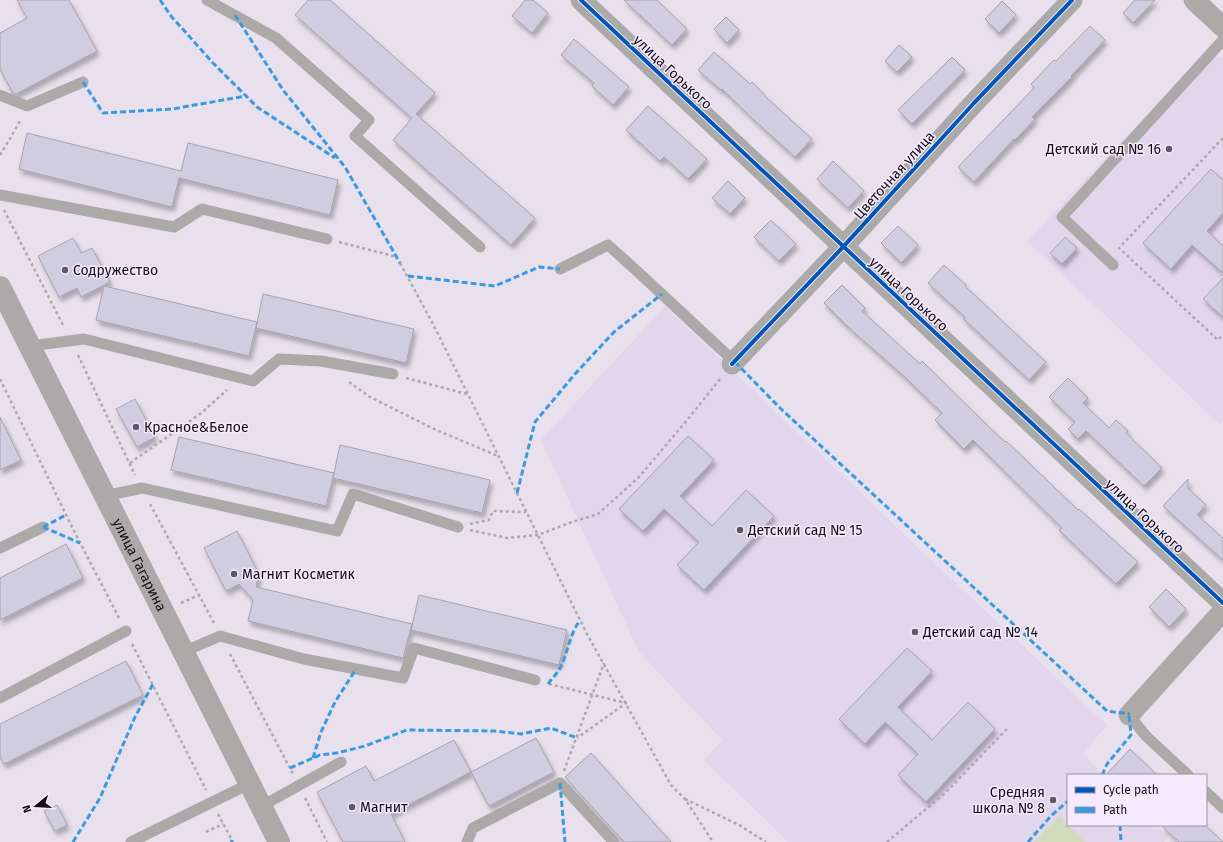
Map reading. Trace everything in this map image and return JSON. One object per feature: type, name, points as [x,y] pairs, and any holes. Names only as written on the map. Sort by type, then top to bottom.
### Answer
[{"type":"main road","name":"улица Гагарина","points":[[0,288],[279,842]]},
{"type":"street","name":"улица Горького","points":[[581,0],[1223,604]]},
{"type":"street","name":"Цветочная улица","points":[[734,363],[843,248],[974,103],[1072,0]]},
{"type":"street","points":[[1194,0],[1223,27]]},
{"type":"street","points":[[1129,715],[1223,611]]},
{"type":"lane","points":[[207,0],[276,38],[369,120],[355,136],[480,247]]},
{"type":"lane","points":[[1113,265],[1062,218],[1223,40]]},
{"type":"lane","points":[[0,95],[27,106],[83,82]]},
{"type":"lane","points":[[0,195],[174,227],[202,209],[327,239]]},
{"type":"lane","points":[[560,269],[608,245],[734,363]]},
{"type":"lane","points":[[30,346],[84,339],[253,381],[279,358],[321,361],[393,374]]},
{"type":"lane","points":[[105,496],[142,488],[337,531],[353,494],[458,527]]},
{"type":"lane","points":[[0,548],[43,527]]},
{"type":"lane","points":[[0,698],[126,631]]},
{"type":"lane","points":[[183,652],[220,636],[304,659],[403,678],[414,648],[535,680]]},
{"type":"lane","points":[[1129,715],[1146,736],[1187,774]]},
{"type":"lane","points":[[260,806],[341,762]]},
{"type":"lane","points":[[467,842],[473,828],[560,783],[614,842]]},
{"type":"lane","points":[[130,842],[249,784]]},
{"type":"lane","points":[[1207,793],[1223,808]]},
{"type":"path","points":[[0,155],[27,106]]},
{"type":"path","points":[[1223,138],[1119,248],[1218,340],[1223,335]]},
{"type":"path","points":[[4,209],[71,340],[142,488],[257,703],[327,842]]},
{"type":"path","points":[[327,239],[397,257]]},
{"type":"path","points":[[400,263],[468,394],[587,634],[671,785],[684,799],[713,842]]},
{"type":"path","points":[[458,527],[507,538],[538,536],[572,522],[598,514],[639,477],[734,363]]},
{"type":"path","points":[[393,374],[468,394]]},
{"type":"path","points":[[130,463],[200,414],[240,378]]},
{"type":"path","points":[[0,379],[73,529],[232,842]]},
{"type":"path","points":[[345,379],[370,397],[434,429],[498,456]]},
{"type":"path","points":[[458,527],[489,520],[494,511],[526,512]]},
{"type":"path","points":[[560,783],[604,663]]},
{"type":"path","points":[[548,684],[592,696],[626,703]]},
{"type":"path","points":[[577,738],[626,703]]},
{"type":"path","points":[[887,842],[944,794],[1007,729]]},
{"type":"path","points":[[684,799],[739,825],[766,842]]},
{"type":"path","points":[[206,832],[223,824]]},
{"type":"shaded area","name":"Детский сад № 16","points":[[1212,46],[1219,57],[1223,57],[1223,421],[1219,424],[1027,241]]},
{"type":"shaded area","points":[[665,306],[909,539],[1107,725],[1083,754],[1103,774],[1067,774],[1067,826],[1157,826],[1168,837],[1164,842],[788,842],[704,760],[722,740],[639,652],[541,440]]},
{"type":"green space","points":[[1059,816],[1067,824],[1067,826],[1069,826],[1085,842],[1034,842]]},
{"type":"building","points":[[17,0],[69,0],[97,51],[16,94],[13,93],[0,69],[0,33],[27,18]]},
{"type":"building","points":[[308,0],[330,0],[435,93],[416,114],[535,218],[511,245],[393,140],[412,118],[295,15]]},
{"type":"building","points":[[525,0],[533,0],[548,13],[532,33],[512,16]]},
{"type":"building","points":[[624,0],[657,0],[687,29],[672,45]]},
{"type":"building","points":[[1135,0],[1155,0],[1133,23],[1123,13]]},
{"type":"building","points":[[1002,1],[1016,15],[999,33],[985,19]]},
{"type":"building","points":[[726,17],[739,30],[727,43],[714,29]]},
{"type":"building","points":[[1090,26],[1105,40],[1071,76],[1072,77],[1032,117],[1035,119],[974,182],[958,167],[1034,88],[1031,84]]},
{"type":"building","points":[[574,39],[629,87],[613,105],[592,86],[594,83],[561,55]]},
{"type":"building","points":[[899,45],[912,57],[897,72],[885,61]]},
{"type":"building","points":[[714,52],[750,84],[752,82],[769,100],[812,139],[795,157],[722,89],[721,90],[698,70]]},
{"type":"building","points":[[952,57],[965,70],[912,124],[898,110]]},
{"type":"building","points":[[648,106],[707,159],[688,179],[664,157],[660,161],[626,130]]},
{"type":"building","points":[[27,133],[181,171],[188,143],[338,180],[330,215],[179,178],[172,207],[19,169]]},
{"type":"building","points":[[833,161],[864,191],[848,208],[817,179]]},
{"type":"building","points":[[1211,169],[1223,180],[1223,213],[1207,231],[1223,246],[1223,273],[1192,245],[1171,269],[1143,243]]},
{"type":"building","points":[[728,181],[745,198],[730,214],[712,198]]},
{"type":"building","points":[[771,220],[796,244],[779,261],[754,237]]},
{"type":"building","points":[[898,226],[918,245],[901,263],[881,243]]},
{"type":"building","points":[[1065,237],[1077,248],[1062,264],[1050,253]]},
{"type":"building","points":[[73,238],[81,253],[92,248],[110,282],[81,297],[77,288],[59,297],[38,256]]},
{"type":"building","points":[[944,265],[1046,362],[1029,380],[928,283]]},
{"type":"building","points":[[1223,278],[1223,317],[1203,299]]},
{"type":"building","points":[[842,285],[865,308],[862,311],[920,364],[922,361],[987,425],[1005,442],[1006,441],[1078,510],[1079,509],[1138,562],[1116,584],[1059,530],[1062,528],[973,440],[964,449],[935,420],[942,413],[824,303]]},
{"type":"building","points":[[104,286],[257,322],[249,356],[96,320]]},
{"type":"building","points":[[263,294],[414,329],[406,363],[256,328]]},
{"type":"building","points":[[1068,378],[1088,398],[1083,403],[1109,428],[1116,420],[1128,431],[1126,433],[1162,468],[1144,486],[1086,431],[1078,439],[1068,429],[1075,422],[1049,397]]},
{"type":"building","points":[[135,399],[155,437],[137,447],[116,409]]},
{"type":"building","points":[[0,417],[21,460],[0,470]]},
{"type":"building","points":[[688,436],[714,460],[680,496],[712,526],[746,490],[774,516],[704,590],[677,565],[699,542],[664,509],[643,531],[619,509]]},
{"type":"building","points":[[179,437],[334,473],[326,506],[171,470]]},
{"type":"building","points":[[340,445],[490,480],[482,513],[333,478]]},
{"type":"building","points":[[1188,479],[1188,488],[1206,505],[1197,515],[1223,538],[1223,560],[1163,506]]},
{"type":"building","points":[[237,531],[259,574],[256,587],[412,624],[403,658],[248,621],[253,600],[239,584],[226,591],[204,548]]},
{"type":"building","points":[[66,544],[83,578],[0,620],[0,578]]},
{"type":"building","points":[[1166,589],[1186,609],[1169,627],[1149,607]]},
{"type":"building","points":[[419,595],[567,630],[559,665],[411,630]]},
{"type":"building","points":[[907,648],[932,671],[898,707],[932,740],[968,702],[995,729],[926,802],[898,775],[918,754],[885,722],[865,744],[839,719]]},
{"type":"building","points":[[126,661],[143,695],[4,764],[0,757],[0,724]]},
{"type":"building","points":[[536,738],[554,772],[489,806],[471,772]]},
{"type":"building","points":[[454,740],[471,772],[391,814],[405,842],[343,842],[317,792],[366,766],[374,781]]},
{"type":"building","points":[[1130,749],[1156,774],[1107,774]]},
{"type":"building","points":[[591,753],[671,842],[624,842],[565,777]]},
{"type":"building","points":[[57,805],[67,825],[55,831],[44,811]]},
{"type":"building","points":[[1162,826],[1206,826],[1223,842],[1179,842]]},
{"type":"marked path","points":[[160,0],[171,16],[213,63],[257,107],[335,158]]},
{"type":"marked path","points":[[235,15],[283,90],[345,167],[400,263]]},
{"type":"marked path","points":[[83,82],[103,113],[172,109],[246,96]]},
{"type":"marked path","points":[[408,276],[495,286],[539,267],[560,269]]},
{"type":"marked path","points":[[517,493],[535,422],[575,374],[614,332],[662,294]]},
{"type":"marked path","points":[[735,362],[780,408],[1107,711],[1130,714]]},
{"type":"marked path","points":[[43,527],[66,515]]},
{"type":"marked path","points":[[43,527],[80,543]]},
{"type":"marked path","points":[[548,684],[560,668],[574,631],[580,620]]},
{"type":"marked path","points":[[313,758],[321,732],[335,702],[356,669]]},
{"type":"marked path","points":[[73,842],[100,798],[135,717],[153,684]]},
{"type":"marked path","points":[[1104,774],[1107,764],[1131,735],[1129,715]]},
{"type":"marked path","points":[[290,768],[320,755],[337,753],[365,746],[407,730],[494,731],[521,734],[551,728],[577,738]]},
{"type":"marked path","points":[[560,783],[565,842]]},
{"type":"marked path","points":[[1028,842],[1051,816],[1067,802]]},
{"type":"marked path","points":[[1120,826],[1121,842]]},
{"type":"cycle path","points":[[581,0],[1223,603]]},
{"type":"cycle path","points":[[732,364],[843,247],[974,103],[1072,0]]},
{"type":"place","name":"Детский сад № 16","points":[[1169,149]]},
{"type":"place","name":"Содружество","points":[[65,270]]},
{"type":"place","name":"Красное&Белое","points":[[136,427]]},
{"type":"place","name":"Детский сад № 15","points":[[740,530]]},
{"type":"place","name":"Магнит Косметик","points":[[234,574]]},
{"type":"place","name":"Детский сад № 14","points":[[915,632]]},
{"type":"place","name":"Cредняя школа № 8","points":[[1053,800]]},
{"type":"place","name":"Магнит","points":[[352,807]]}]
